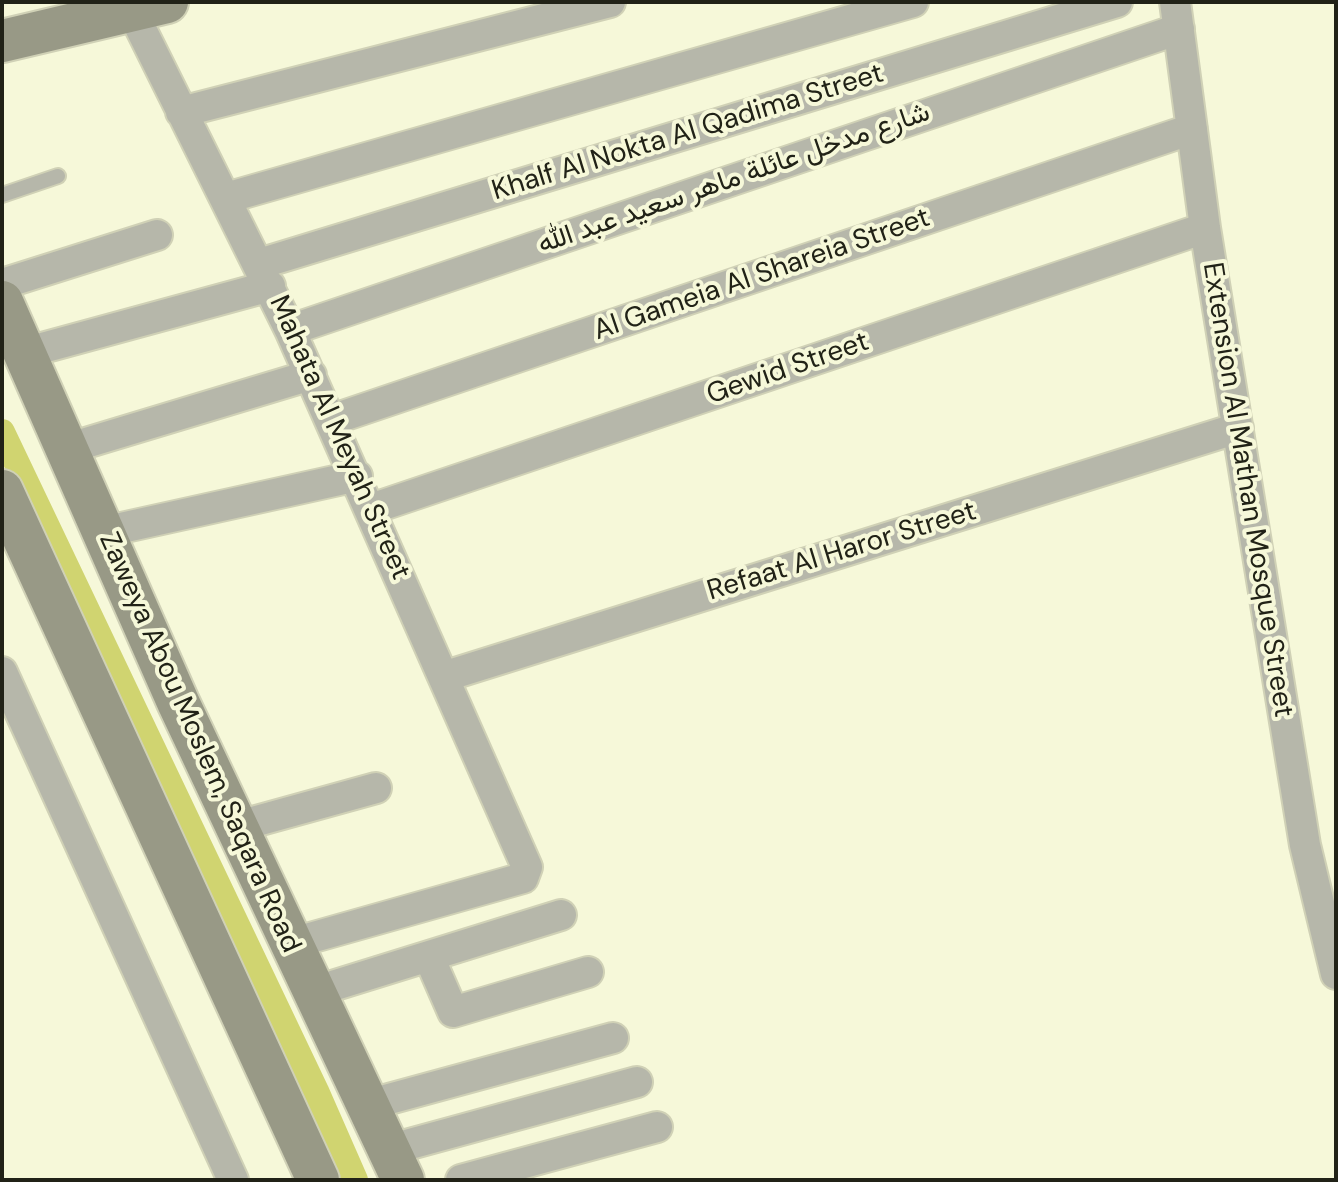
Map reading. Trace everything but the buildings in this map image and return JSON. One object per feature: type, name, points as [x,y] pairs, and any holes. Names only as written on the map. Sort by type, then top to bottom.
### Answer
[{"type":"street","points":[[181,112],[610,2]]},
{"type":"street","points":[[226,198],[913,2]]},
{"type":"street","name":"Khalf Al Nokta Al Qadima Street","points":[[24,353],[1117,2]]},
{"type":"street","points":[[2,41],[125,8]]},
{"type":"street","name":"Mahata Al Meyah Street","points":[[125,8],[226,198],[290,330],[446,676],[527,867],[523,878],[289,944]]},
{"type":"street","name":"Extension Al Mathan Mosque Street","points":[[1177,16],[1205,228],[1305,845],[1336,974]]},
{"type":"street","name":"شارع مدخل عائلة ماهر سعيد عبد الله","points":[[290,330],[1177,16]]},
{"type":"street","name":"Al Gameia Al Shareia Street","points":[[331,420],[1192,129]]},
{"type":"street","name":"Gewid Street","points":[[371,509],[1205,228]]},
{"type":"street","points":[[2,284],[157,235]]},
{"type":"street","name":"Zaweya Abou Moslem, Saqara Road","points":[[2,302],[235,827],[396,1165]]},
{"type":"street","points":[[66,449],[311,375]]},
{"type":"street","name":"Refaat Al Haror Street","points":[[446,676],[1238,428]]},
{"type":"street","points":[[103,532],[357,476]]},
{"type":"street","points":[[2,491],[318,1180]]},
{"type":"street","points":[[2,672],[14,727],[233,1180]]},
{"type":"street","points":[[235,827],[376,788]]},
{"type":"street","points":[[313,992],[561,915]]},
{"type":"street","points":[[429,957],[453,1012],[588,972]]},
{"type":"street","points":[[367,1105],[613,1038]]},
{"type":"street","points":[[396,1165],[637,1082]]},
{"type":"street","points":[[461,1180],[657,1127]]},
{"type":"lane","points":[[2,195],[58,176]]},
{"type":"waterway","points":[[2,432],[316,1091],[355,1180]]}]
